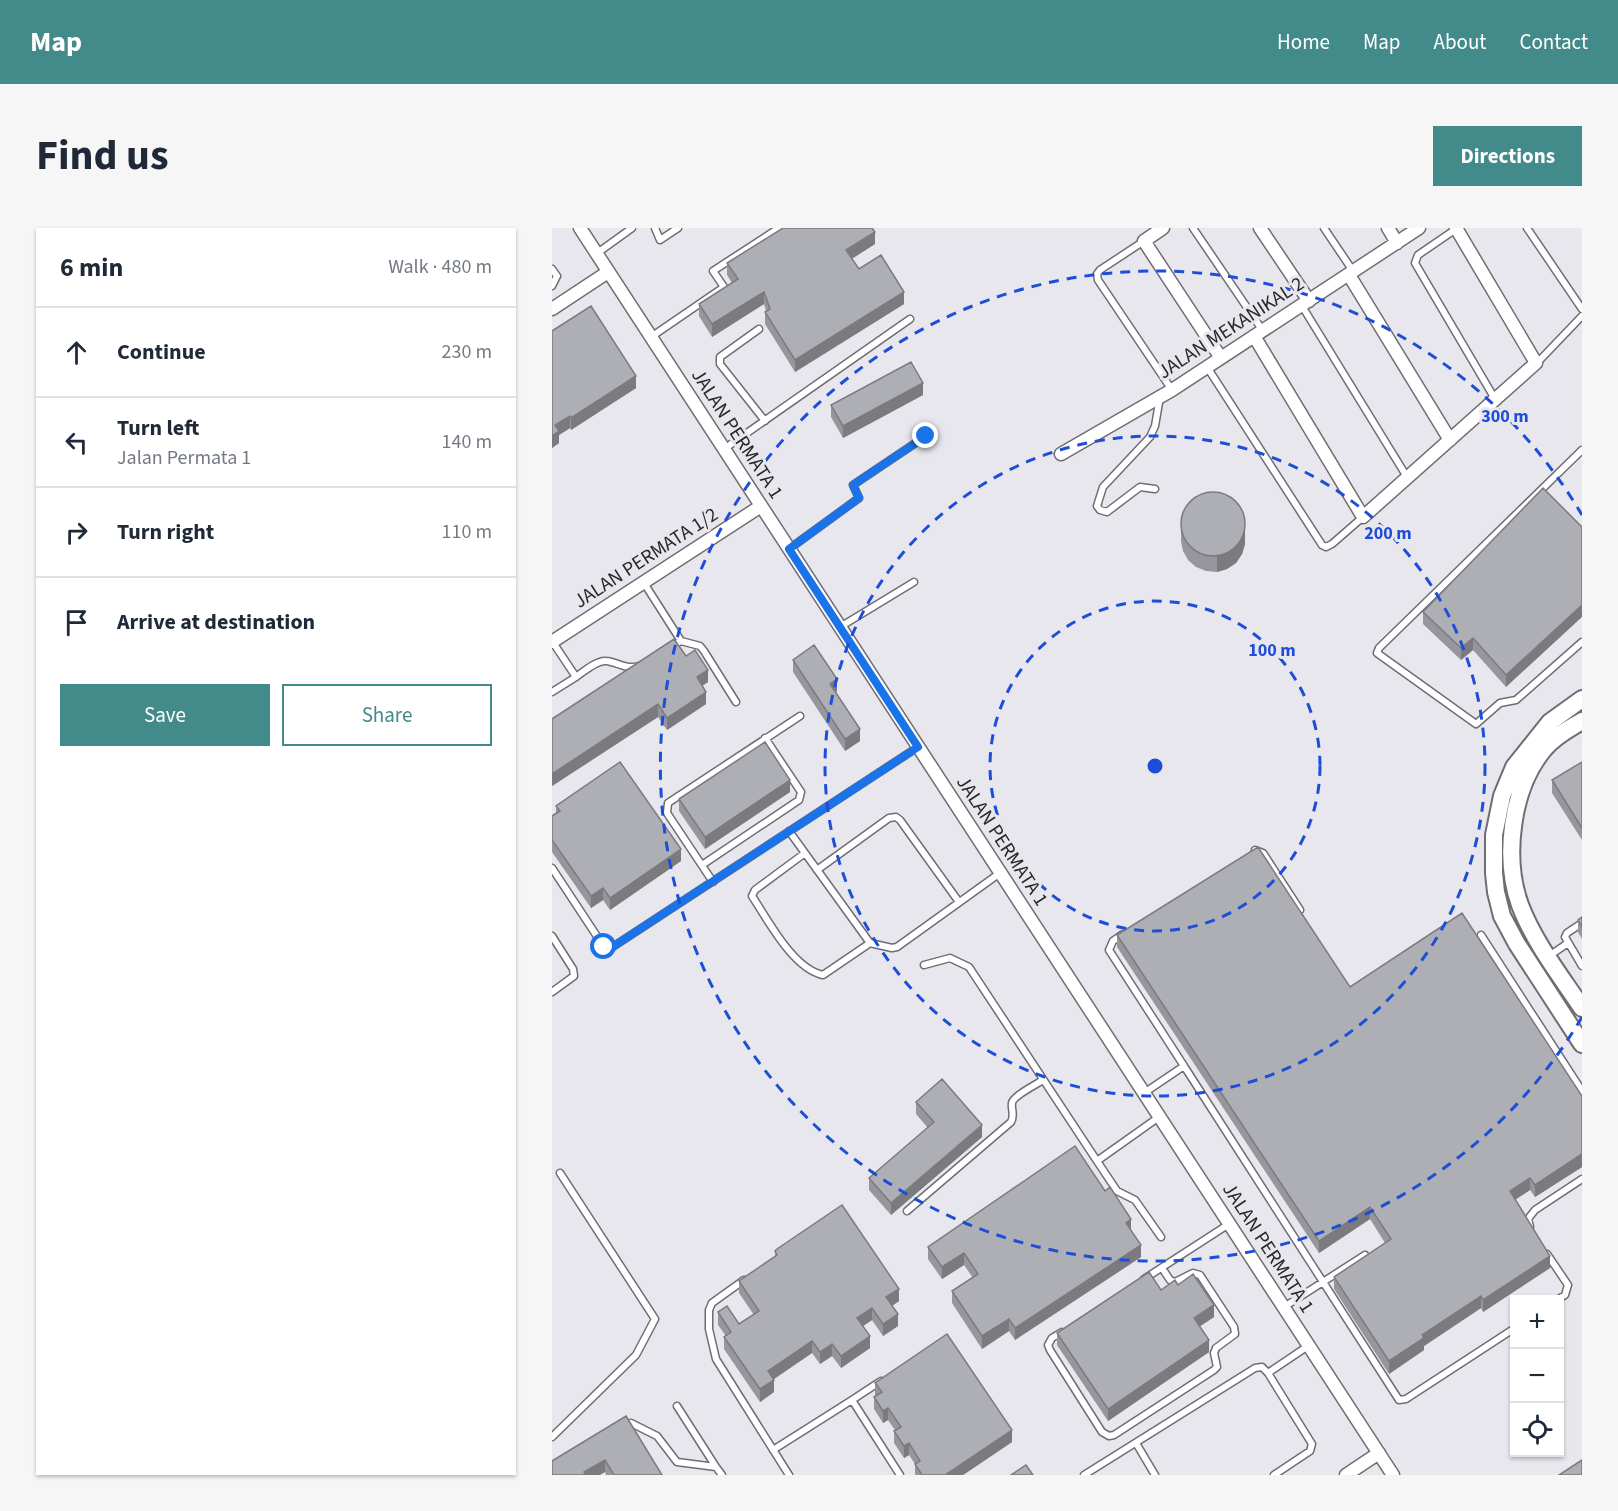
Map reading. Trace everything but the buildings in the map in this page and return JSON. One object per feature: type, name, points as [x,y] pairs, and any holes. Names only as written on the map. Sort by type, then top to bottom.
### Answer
[{"type":"street","name":"JALAN PERMATA 1","points":[[580,228],[1393,1475]]},
{"type":"street","points":[[1163,228],[1144,241],[1221,358]]},
{"type":"street","points":[[1260,228],[1305,304]]},
{"type":"street","points":[[1388,228],[1397,243]]},
{"type":"street","name":"JALAN MEKANIKAL 2","points":[[1061,454],[1172,390],[1419,228]]},
{"type":"street","points":[[1259,334],[1363,517],[1536,363],[1456,228]]},
{"type":"street","points":[[552,309],[608,272]]},
{"type":"street","points":[[1351,273],[1450,440]]},
{"type":"street","name":"JALAN PERMATA 1/2","points":[[552,641],[761,506]]},
{"type":"street","points":[[1582,699],[1550,722],[1514,767],[1502,796],[1494,835],[1494,873],[1502,916],[1517,944],[1582,1044]]},
{"type":"street","points":[[1582,721],[1545,747],[1532,766],[1520,797],[1511,840],[1512,867],[1520,904],[1532,932],[1582,1008]]},
{"type":"street","points":[[1346,1475],[1379,1453]]},
{"type":"lane","points":[[596,254],[632,228]]},
{"type":"lane","points":[[655,228],[660,240],[678,228]]},
{"type":"lane","points":[[651,337],[724,287],[713,271],[779,228]]},
{"type":"lane","points":[[1193,228],[1259,334]]},
{"type":"lane","points":[[1324,228],[1351,273]]},
{"type":"lane","points":[[1456,228],[1418,255],[1415,263],[1495,399]]},
{"type":"lane","points":[[1527,228],[1582,309]]},
{"type":"lane","points":[[1144,241],[1100,270],[1097,274],[1098,280],[1172,390]]},
{"type":"lane","points":[[552,269],[557,276],[552,286]]},
{"type":"lane","points":[[1305,304],[1407,478]]},
{"type":"lane","points":[[1536,363],[1582,316]]},
{"type":"lane","points":[[724,449],[910,320]]},
{"type":"lane","points":[[759,330],[720,357],[720,364],[765,421]]},
{"type":"lane","points":[[1207,367],[1322,545],[1326,547],[1332,544],[1363,517]]},
{"type":"lane","points":[[1155,489],[1140,487],[1107,512],[1100,510],[1097,506],[1103,488],[1150,436],[1155,426],[1160,396]]},
{"type":"lane","points":[[789,549],[859,498],[853,485],[926,436]]},
{"type":"lane","points":[[1582,450],[1379,648],[1377,653],[1476,724],[1500,703],[1516,700],[1582,642]]},
{"type":"lane","points":[[840,627],[914,582]]},
{"type":"lane","points":[[644,583],[681,641],[700,646],[736,702]]},
{"type":"lane","points":[[552,641],[576,677]]},
{"type":"lane","points":[[662,652],[681,641]]},
{"type":"lane","points":[[552,692],[600,662],[606,661],[633,668],[644,664]]},
{"type":"lane","points":[[713,882],[667,813],[668,803],[800,716]]},
{"type":"lane","points":[[702,865],[799,800],[801,792],[765,738]]},
{"type":"lane","points":[[552,868],[604,947],[611,948],[918,747]]},
{"type":"lane","points":[[817,870],[889,819],[896,817],[959,902]]},
{"type":"lane","points":[[789,831],[870,943],[892,948],[897,947],[1000,873]]},
{"type":"lane","points":[[1244,856],[1254,850],[1263,853],[1300,910]]},
{"type":"lane","points":[[805,853],[755,890],[752,896],[795,959],[817,974],[823,975],[870,943]]},
{"type":"lane","points":[[1582,923],[1567,933],[1565,937],[1582,966]]},
{"type":"lane","points":[[1131,929],[1113,941],[1109,950],[1399,1400],[1406,1399],[1510,1331]]},
{"type":"lane","points":[[1481,935],[1582,1091]]},
{"type":"lane","points":[[552,936],[573,969],[574,976],[552,992]]},
{"type":"lane","points":[[1548,956],[1568,943]]},
{"type":"lane","points":[[924,965],[950,958],[969,967],[1117,1191],[1135,1200],[1161,1237]]},
{"type":"lane","points":[[1144,1093],[1184,1066]]},
{"type":"lane","points":[[907,1211],[1011,1122],[1014,1098],[1043,1080]]},
{"type":"lane","points":[[1097,1161],[1159,1117]]},
{"type":"lane","points":[[552,1437],[636,1355],[655,1319],[560,1173]]},
{"type":"lane","points":[[1536,1237],[1530,1228],[1528,1218],[1535,1210],[1582,1179]]},
{"type":"lane","points":[[1134,1285],[1229,1224]]},
{"type":"lane","points":[[1543,1247],[1568,1285],[1564,1296]]},
{"type":"lane","points":[[1284,1308],[1365,1255]]},
{"type":"lane","points":[[1070,1327],[1052,1338],[1048,1345],[1050,1350],[1102,1432],[1109,1436],[1114,1435],[1214,1370],[1217,1367],[1214,1353],[1216,1348],[1235,1334],[1234,1327],[1200,1275],[1193,1273],[1175,1282],[1170,1280],[1162,1268]]},
{"type":"lane","points":[[747,1278],[712,1303],[709,1310],[709,1329],[716,1359],[789,1475]]},
{"type":"lane","points":[[1268,1373],[1308,1346]]},
{"type":"lane","points":[[1084,1475],[1255,1368],[1262,1367],[1312,1444],[1310,1451],[1274,1475]]},
{"type":"lane","points":[[773,1450],[891,1374]]},
{"type":"lane","points":[[852,1400],[900,1475]]},
{"type":"lane","points":[[677,1406],[722,1475]]},
{"type":"lane","points":[[631,1423],[657,1436],[677,1462],[716,1467]]},
{"type":"lane","points":[[1136,1443],[1155,1475]]},
{"type":"route","points":[[604,947],[611,948],[918,747],[789,549],[859,498],[853,485],[926,436]]}]
